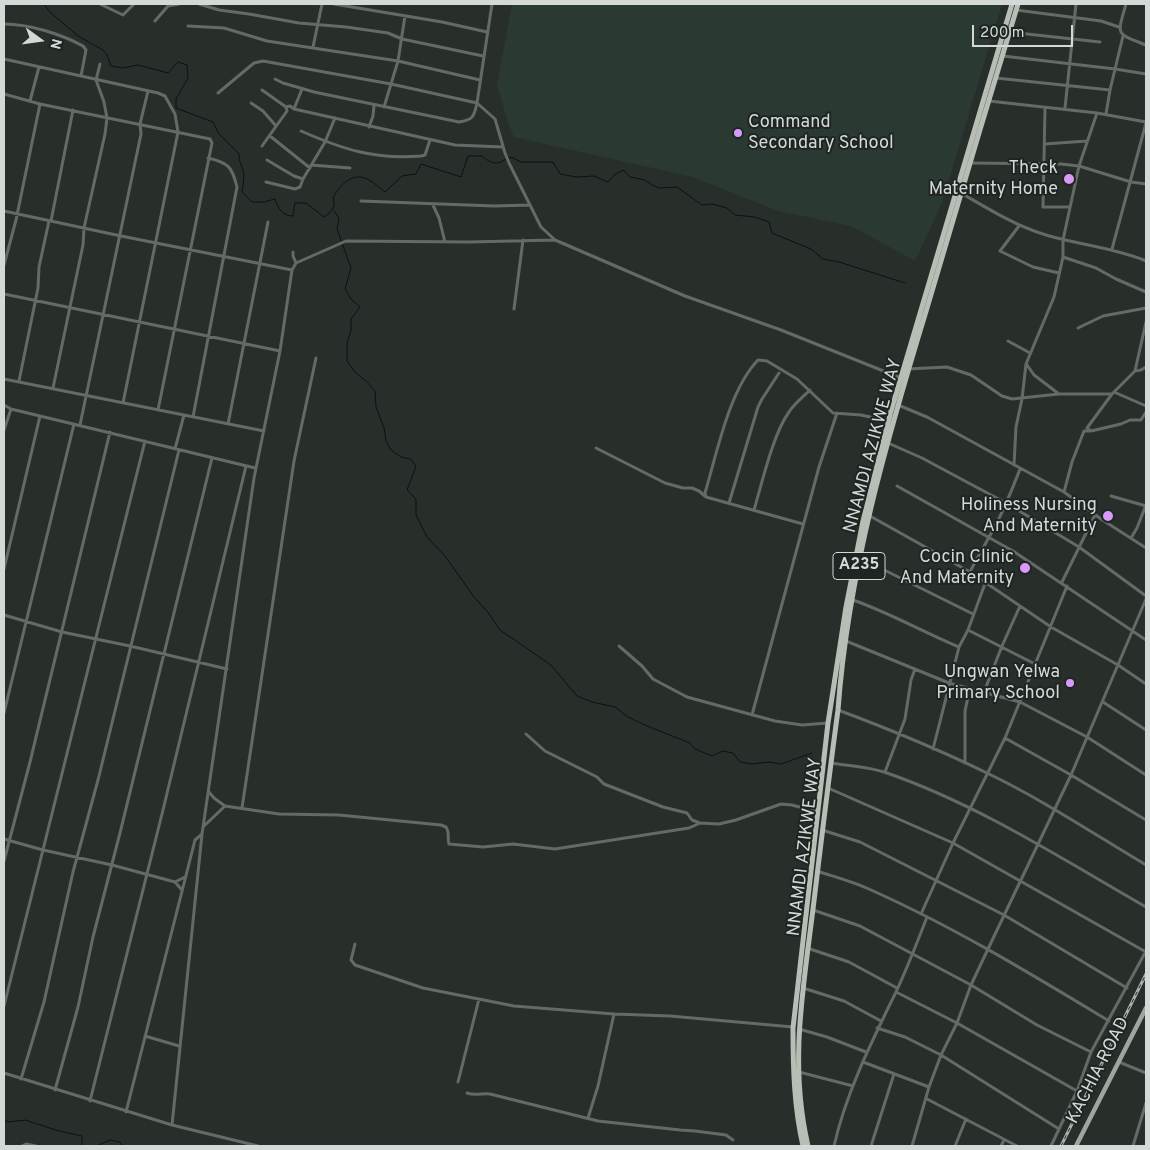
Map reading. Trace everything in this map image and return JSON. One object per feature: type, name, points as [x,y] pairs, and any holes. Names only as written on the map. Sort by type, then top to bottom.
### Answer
[{"type":"highway","name":"NNAMDI AZIKWE WAY","points":[[803,1146],[793,1072],[796,1028],[828,723],[846,607],[861,529],[888,421],[1012,4]]},
{"type":"highway","name":"NNAMDI AZIKWE WAY","points":[[808,1146],[801,1104],[796,1028],[813,910],[838,710],[840,680],[860,558],[887,442],[1018,4]]},
{"type":"main road","name":"KACHIA ROAD","points":[[1076,1146],[1146,1008]]},
{"type":"street","points":[[100,4],[123,15],[134,4]]},
{"type":"street","points":[[155,21],[168,6],[179,4]]},
{"type":"street","points":[[199,4],[219,10],[318,26],[346,27],[388,34],[483,56]]},
{"type":"street","points":[[313,47],[322,4]]},
{"type":"street","points":[[334,4],[486,32]]},
{"type":"street","points":[[275,79],[302,88],[374,105],[459,122],[471,119],[477,103],[486,32],[492,4]]},
{"type":"street","points":[[1065,108],[1076,4]]},
{"type":"street","points":[[1126,4],[1119,26],[1120,32],[1123,36],[1146,45]]},
{"type":"street","points":[[1016,10],[1101,21],[1119,26]]},
{"type":"street","points":[[384,107],[398,61],[405,16]]},
{"type":"street","points":[[4,24],[16,24],[59,34],[83,46],[86,50],[86,55],[81,76]]},
{"type":"street","points":[[188,26],[224,28],[267,40],[398,61],[480,80]]},
{"type":"street","points":[[1009,32],[1100,42]]},
{"type":"street","points":[[1106,114],[1123,36]]},
{"type":"street","points":[[1002,56],[1146,74]]},
{"type":"street","points":[[4,60],[166,96],[175,114],[178,132],[123,403]]},
{"type":"street","points":[[218,93],[244,70],[259,61],[391,84],[477,103],[495,119],[509,163],[541,227],[554,240],[685,296],[781,330],[901,378]]},
{"type":"street","points":[[53,388],[83,245],[84,228],[105,134],[107,118],[104,102],[96,80],[100,64]]},
{"type":"street","points":[[30,101],[39,67]]},
{"type":"street","points":[[996,78],[1110,90]]},
{"type":"street","points":[[294,109],[302,88]]},
{"type":"street","points":[[262,90],[286,107],[290,106],[294,109],[369,127],[455,146],[503,147]]},
{"type":"street","points":[[80,425],[141,134],[140,124],[148,92]]},
{"type":"street","points":[[4,96],[210,139],[212,143],[158,410]]},
{"type":"street","points":[[989,101],[1045,108],[1065,108],[1106,114],[1146,123],[1112,250]]},
{"type":"street","points":[[251,103],[263,111],[276,126]]},
{"type":"street","points":[[4,265],[40,104]]},
{"type":"street","points":[[369,127],[374,105]]},
{"type":"street","points":[[262,146],[287,111],[286,107]]},
{"type":"street","points":[[1045,108],[1044,207],[1070,207]]},
{"type":"street","points":[[19,381],[73,110]]},
{"type":"street","points":[[1014,466],[1016,427],[1022,399],[1026,364],[1054,297],[1063,257],[1063,240],[1079,166],[1097,113]]},
{"type":"street","points":[[266,182],[295,189],[300,187],[303,178],[326,142],[335,118]]},
{"type":"street","points":[[301,131],[343,149],[394,158],[425,155],[430,140]]},
{"type":"street","points":[[270,136],[311,166],[350,168]]},
{"type":"street","points":[[1045,144],[1087,141]]},
{"type":"street","points":[[193,417],[237,187],[232,169],[225,163],[208,158]]},
{"type":"street","points":[[267,160],[294,176],[303,178]]},
{"type":"street","points":[[970,163],[1062,164],[1079,166],[1131,182],[1146,184]]},
{"type":"street","points":[[961,193],[1019,226],[1063,240],[1112,250],[1146,261]]},
{"type":"street","points":[[361,201],[530,205]]},
{"type":"street","points":[[433,204],[439,218],[445,242]]},
{"type":"street","points":[[4,211],[292,270]]},
{"type":"street","points":[[228,424],[268,222]]},
{"type":"street","points":[[1019,226],[1000,251],[1033,267],[1060,273]]},
{"type":"street","points":[[514,309],[523,240]]},
{"type":"street","points":[[172,1126],[202,834],[255,468],[280,351],[292,270],[296,263],[346,241],[554,240]]},
{"type":"street","points":[[293,252],[296,263]]},
{"type":"street","points":[[1063,257],[1096,268],[1125,284],[1146,292]]},
{"type":"street","points":[[4,294],[280,351]]},
{"type":"street","points":[[1078,328],[1103,316],[1146,308]]},
{"type":"street","points":[[1091,431],[1087,428],[1113,393],[1135,371],[1146,322]]},
{"type":"street","points":[[1008,341],[1030,353]]},
{"type":"street","points":[[242,808],[294,460],[316,358]]},
{"type":"street","points":[[706,497],[705,493],[731,408],[743,380],[758,360],[767,361],[798,379],[829,410],[838,414],[861,415],[888,421]]},
{"type":"street","points":[[1026,364],[1034,375],[1059,394]]},
{"type":"street","points":[[908,369],[947,367],[971,375],[1002,396],[1012,399],[1059,394],[1113,393],[1146,406]]},
{"type":"street","points":[[1135,371],[1146,367]]},
{"type":"street","points":[[729,503],[758,407],[779,374]]},
{"type":"street","points":[[4,379],[264,430]]},
{"type":"street","points":[[754,510],[782,422],[793,406],[810,390]]},
{"type":"street","points":[[898,405],[927,418],[1064,492],[1095,515],[1146,548]]},
{"type":"street","points":[[4,406],[255,468]]},
{"type":"street","points":[[4,430],[11,409]]},
{"type":"street","points":[[1064,492],[1072,462],[1084,431],[1121,424],[1130,420],[1141,420],[1146,412]]},
{"type":"street","points":[[752,715],[819,467],[838,414]]},
{"type":"street","points":[[21,1079],[44,1002],[184,415]]},
{"type":"street","points":[[4,569],[40,416]]},
{"type":"street","points":[[38,428],[42,420],[47,418]]},
{"type":"street","points":[[4,712],[74,424]]},
{"type":"street","points":[[4,861],[110,432]]},
{"type":"street","points":[[4,1006],[144,441]]},
{"type":"street","points":[[887,442],[922,458],[1006,503],[1079,547],[1146,597],[1071,775],[1022,881],[988,948],[971,985],[957,1023],[941,1055],[929,1087],[912,1146]]},
{"type":"street","points":[[596,448],[665,483],[682,488],[692,488],[706,497],[803,524]]},
{"type":"street","points":[[55,1090],[78,1007],[212,458]]},
{"type":"street","points":[[90,1101],[246,466]]},
{"type":"street","points":[[970,572],[1006,503],[1020,469]]},
{"type":"street","points":[[897,486],[1013,551],[1146,640]]},
{"type":"street","points":[[1111,496],[1146,506],[1131,538]]},
{"type":"street","points":[[1062,582],[1095,515]]},
{"type":"street","points":[[869,516],[986,581],[1051,627],[1118,665],[1146,684]]},
{"type":"street","points":[[860,558],[973,614]]},
{"type":"street","points":[[933,749],[959,647],[968,630],[986,581]]},
{"type":"street","points":[[921,914],[935,880],[1004,738],[1067,586]]},
{"type":"street","points":[[853,600],[878,609],[934,637],[959,647]]},
{"type":"street","points":[[984,692],[1020,606]]},
{"type":"street","points":[[4,615],[62,632],[227,669]]},
{"type":"street","points":[[968,630],[1035,664]]},
{"type":"street","points":[[846,641],[949,682],[1020,702],[1086,737],[1146,775]]},
{"type":"street","points":[[620,646],[653,679],[687,697],[775,721],[802,725],[828,723]]},
{"type":"street","points":[[885,772],[905,719],[911,680],[915,669]]},
{"type":"street","points":[[964,763],[965,711],[970,688]]},
{"type":"street","points":[[1103,702],[1146,730]]},
{"type":"street","points":[[838,710],[900,734],[988,773],[1054,809],[1146,865]]},
{"type":"street","points":[[526,734],[545,751],[597,777],[604,784],[663,807],[687,813],[692,820],[700,823],[719,824],[785,804],[819,812]]},
{"type":"street","points":[[1004,738],[1146,820]]},
{"type":"street","points":[[831,763],[885,772],[970,808],[1146,907]]},
{"type":"street","points":[[828,788],[953,843],[1146,951],[1091,1052],[1077,1091],[1051,1146]]},
{"type":"street","points":[[209,792],[225,806],[279,814],[339,815],[434,824],[446,827],[449,832],[449,844],[453,846],[483,847],[513,844],[555,850],[689,828],[700,823]]},
{"type":"street","points":[[203,827],[225,806]]},
{"type":"street","points":[[822,830],[860,842],[1004,915],[1127,988]]},
{"type":"street","points":[[126,1112],[194,840],[202,834]]},
{"type":"street","points":[[4,840],[175,882],[182,890]]},
{"type":"street","points":[[817,871],[870,889],[927,916],[988,948],[1109,1021]]},
{"type":"street","points":[[175,882],[185,877]]},
{"type":"street","points":[[813,910],[860,926],[913,953],[1037,1025],[1091,1052]]},
{"type":"street","points":[[834,1146],[839,1122],[866,1052],[898,988],[927,916]]},
{"type":"street","points":[[355,944],[351,960],[354,965],[423,988],[514,1006],[614,1014],[670,1016],[796,1028],[827,1037],[866,1052]]},
{"type":"street","points":[[807,948],[849,962],[898,988]]},
{"type":"street","points":[[802,988],[844,1001],[881,1021]]},
{"type":"street","points":[[896,992],[957,1023],[1077,1091]]},
{"type":"street","points":[[458,1082],[479,999]]},
{"type":"street","points":[[588,1118],[598,1086],[614,1014]]},
{"type":"street","points":[[877,1028],[905,1037],[941,1055],[1059,1129]]},
{"type":"street","points":[[145,1036],[179,1046]]},
{"type":"street","points":[[863,1062],[929,1087]]},
{"type":"street","points":[[1119,1062],[1146,1073]]},
{"type":"street","points":[[799,1072],[853,1086]]},
{"type":"street","points":[[4,1073],[172,1126],[258,1146]]},
{"type":"street","points":[[871,1146],[894,1074]]},
{"type":"street","points":[[467,1093],[474,1096],[482,1093],[490,1094],[588,1118],[726,1135],[733,1140]]},
{"type":"street","points":[[927,1099],[1017,1146]]},
{"type":"street","points":[[1133,1146],[1146,1103]]},
{"type":"street","points":[[954,1146],[966,1119]]},
{"type":"street","points":[[1001,1146],[1004,1140]]},
{"type":"street","points":[[22,1146],[26,1144],[36,1146]]},
{"type":"shaded area","name":"Command Secondary School","points":[[512,4],[1002,4],[942,203],[915,261],[851,226],[778,211],[693,177],[514,137],[497,85]]},
{"type":"waterway","points":[[44,4],[50,12],[78,36],[103,50],[111,66],[123,68],[138,65],[168,73],[178,62],[187,65],[188,78],[176,99],[176,108],[213,122],[219,134],[239,154],[244,175],[242,192],[252,202],[264,202],[275,199],[283,213],[289,216],[293,216],[295,203],[306,203],[324,217],[333,209],[333,198],[338,190],[352,178],[361,177],[367,179],[385,192],[402,176],[416,174],[421,164],[461,177],[468,156],[482,156],[495,163],[501,162],[508,157],[521,162],[553,162],[560,174],[576,177],[594,176],[608,182],[614,175],[623,170],[630,177],[645,180],[659,188],[677,187],[702,205],[712,204],[727,208],[735,215],[755,217],[769,222],[772,233],[811,249],[823,259],[839,262],[905,283]]},
{"type":"waterway","points":[[334,211],[339,218],[337,229],[351,268],[345,289],[351,299],[360,307],[351,319],[351,330],[347,344],[347,361],[355,372],[375,391],[376,407],[384,428],[386,441],[391,450],[401,457],[411,459],[416,466],[407,490],[416,499],[416,515],[427,537],[445,556],[500,630],[551,665],[577,696],[592,702],[615,707],[628,717],[690,743],[695,749],[712,756],[723,751],[733,753],[740,762],[781,764],[812,753]]},
{"type":"waterway","points":[[4,1120],[8,1122],[25,1120],[82,1136],[82,1146]]},
{"type":"waterway","points":[[96,1146],[110,1140],[120,1142],[122,1146]]},
{"type":"railway","points":[[1061,1146],[1146,974]]},
{"type":"place","name":"Command Secondary School","points":[[738,133]]},
{"type":"place","name":"Theck Maternity Home","points":[[1069,179]]},
{"type":"place","name":"Holiness Nursing And Maternity","points":[[1108,516]]},
{"type":"place","name":"Cocin Clinic And Maternity","points":[[1025,568]]},
{"type":"place","name":"Ungwan Yelwa Primary School","points":[[1070,683]]}]
